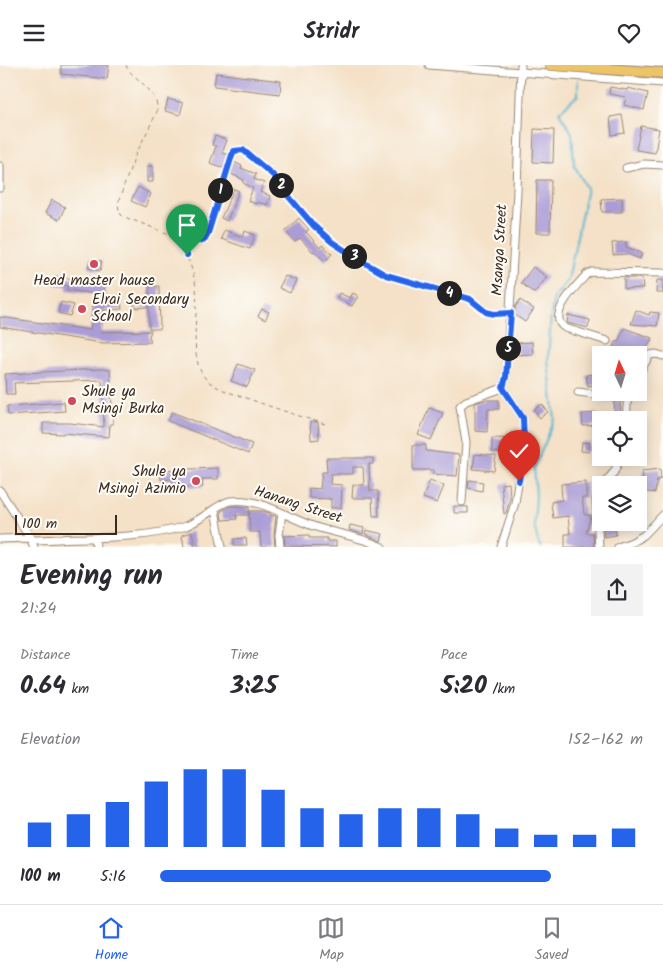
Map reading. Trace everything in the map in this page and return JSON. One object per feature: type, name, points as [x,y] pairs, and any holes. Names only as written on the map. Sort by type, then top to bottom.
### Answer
[{"type":"highway","points":[[550,65],[663,73]]},
{"type":"street","points":[[429,65],[520,69],[663,83]]},
{"type":"street","name":"Msanga Street","points":[[503,388],[506,377],[511,313],[520,131],[520,69]]},
{"type":"street","points":[[626,168],[644,164],[663,165]]},
{"type":"street","points":[[0,166],[0,188]]},
{"type":"street","points":[[607,341],[560,325],[558,320],[559,314],[569,295],[592,272],[663,273]]},
{"type":"street","points":[[648,358],[650,355],[663,356]]},
{"type":"street","points":[[462,502],[466,442],[460,406],[466,401],[503,388],[523,418],[524,442],[515,503],[501,547]]},
{"type":"street","points":[[578,392],[592,394]]},
{"type":"street","points":[[0,491],[32,541]]},
{"type":"street","name":"Hanang Street","points":[[0,539],[32,541],[130,537],[184,527],[229,501],[260,504],[310,525],[366,539],[382,547]]},
{"type":"street","points":[[215,510],[222,547]]},
{"type":"street","points":[[280,547],[279,535],[282,513]]},
{"type":"street","points":[[618,547],[644,535],[652,529],[663,515]]},
{"type":"street","points":[[598,531],[599,547]]},
{"type":"street","points":[[129,547],[130,537]]},
{"type":"street","points":[[95,538],[96,547]]},
{"type":"path","points":[[126,65],[128,70],[155,97],[157,107],[156,114],[134,158],[118,203],[122,216],[190,242],[204,240],[208,233],[232,155],[234,151],[243,150],[274,176],[314,226],[332,242],[358,259],[386,275],[470,299],[486,312],[494,314],[511,313]]},
{"type":"path","points":[[176,237],[187,255],[194,275],[198,360],[201,371],[206,378],[233,394],[325,424]]},
{"type":"building","points":[[61,65],[109,65],[107,79],[61,74]]},
{"type":"building","points":[[216,73],[281,81],[280,94],[214,86]]},
{"type":"building","points":[[610,87],[627,90],[628,88],[648,93],[644,110],[624,105],[626,97],[609,94]]},
{"type":"building","points":[[168,99],[183,103],[180,115],[165,111]]},
{"type":"building","points":[[622,115],[625,133],[612,135],[610,117]]},
{"type":"building","points":[[641,126],[659,129],[655,153],[636,150]]},
{"type":"building","points":[[534,129],[554,130],[553,163],[533,162]]},
{"type":"building","points":[[215,136],[227,140],[222,153],[229,155],[228,159],[242,166],[241,168],[256,174],[254,179],[264,183],[260,192],[270,196],[267,205],[248,201],[253,188],[243,183],[244,180],[231,174],[232,171],[210,163],[216,146],[212,145]]},
{"type":"building","points":[[147,166],[153,166],[153,182],[147,182]]},
{"type":"building","points":[[537,180],[551,180],[550,233],[536,233]]},
{"type":"building","points":[[138,187],[151,194],[145,207],[131,201]]},
{"type":"building","points":[[234,189],[239,191],[227,221],[221,218]]},
{"type":"building","points":[[622,198],[622,212],[602,212],[601,199]]},
{"type":"building","points":[[52,200],[65,207],[59,220],[45,213]]},
{"type":"building","points":[[299,218],[309,229],[306,232],[320,248],[322,245],[332,254],[325,261],[313,252],[300,238],[295,242],[285,231]]},
{"type":"building","points":[[224,230],[243,237],[245,231],[255,235],[250,249],[221,239]]},
{"type":"building","points":[[626,242],[626,247],[642,253],[640,259],[627,254],[613,255],[612,243]]},
{"type":"building","name":"Head master hause","points":[[90,260],[102,261],[100,271],[88,268]]},
{"type":"building","points":[[533,267],[547,277],[534,293],[521,283]]},
{"type":"building","points":[[55,276],[106,284],[104,290],[106,297],[105,305],[121,303],[122,309],[104,310],[101,332],[151,331],[149,336],[151,342],[102,343],[0,327],[0,317],[90,330],[92,306],[94,306],[96,294],[67,290],[67,286],[55,285]]},
{"type":"building","points":[[285,276],[296,280],[290,293],[279,288]]},
{"type":"building","points":[[624,278],[642,278],[643,288],[624,289]]},
{"type":"building","points":[[657,280],[663,280],[663,293],[656,293]]},
{"type":"building","points":[[159,286],[160,329],[149,329],[149,307],[134,308],[134,301],[149,301],[149,287]]},
{"type":"building","points":[[339,293],[350,298],[353,293],[358,296],[352,306],[337,298]]},
{"type":"building","points":[[520,300],[534,309],[525,322],[515,315],[515,307]]},
{"type":"building","points":[[61,302],[74,305],[70,316],[58,313]]},
{"type":"building","points":[[262,309],[269,312],[265,320],[258,316]]},
{"type":"building","points":[[636,310],[649,315],[650,312],[659,313],[657,326],[631,324]]},
{"type":"building","points":[[568,315],[590,320],[588,328],[567,323]]},
{"type":"building","points":[[624,328],[652,338],[648,346],[614,346],[615,342],[618,342]]},
{"type":"building","points":[[532,342],[533,354],[518,355],[517,343]]},
{"type":"building","points":[[238,364],[255,370],[247,387],[231,381]]},
{"type":"building","points":[[110,370],[113,424],[110,424],[109,437],[43,433],[43,423],[70,423],[104,427],[102,380],[14,383],[15,394],[6,394],[5,374]]},
{"type":"building","points":[[592,374],[592,385],[588,386],[586,375]]},
{"type":"building","points":[[486,400],[499,400],[499,409],[488,409],[487,432],[475,431],[475,403]]},
{"type":"building","points":[[620,401],[621,411],[615,411],[614,402]]},
{"type":"building","points":[[64,402],[65,411],[8,415],[7,406]]},
{"type":"building","points":[[542,404],[548,412],[540,418],[534,410]]},
{"type":"building","points":[[429,408],[443,413],[431,440],[418,435]]},
{"type":"building","points":[[172,412],[252,444],[248,454],[168,421]]},
{"type":"building","points":[[592,413],[592,425],[583,426],[582,414]]},
{"type":"building","points":[[310,422],[318,422],[319,439],[311,440]]},
{"type":"building","points":[[492,438],[519,439],[517,453],[492,452]]},
{"type":"building","points":[[582,442],[590,443],[589,452],[581,451]]},
{"type":"building","points":[[413,445],[426,445],[426,451],[459,455],[457,476],[432,474],[434,470],[413,470]]},
{"type":"building","points":[[475,454],[496,456],[494,471],[473,469]]},
{"type":"building","points":[[326,458],[373,458],[373,464],[369,464],[370,491],[378,491],[379,516],[373,516],[372,498],[352,498],[353,485],[364,485],[363,467],[353,467],[353,474],[331,474],[330,484],[342,485],[341,508],[331,508],[331,499],[309,498],[309,488],[320,489],[322,472],[327,472]]},
{"type":"building","points":[[218,468],[218,479],[202,479],[203,487],[180,487],[180,484],[173,485],[172,479],[161,480],[160,470]]},
{"type":"building","points":[[660,469],[661,479],[657,480],[655,493],[647,492],[647,476],[642,476],[642,471]]},
{"type":"building","points":[[430,480],[444,486],[437,503],[423,498]]},
{"type":"building","points":[[469,480],[483,482],[482,491],[468,488]]},
{"type":"building","points":[[586,482],[586,498],[582,498],[584,514],[591,516],[586,533],[593,533],[594,547],[565,547],[565,534],[570,534],[568,516],[553,518],[551,502],[562,500],[561,484]]},
{"type":"building","points":[[509,483],[510,498],[506,513],[504,514],[501,484]]},
{"type":"building","points":[[231,506],[249,507],[249,515],[236,515],[237,519],[222,520],[221,511]]},
{"type":"building","points":[[454,506],[468,507],[468,513],[454,513]]},
{"type":"building","points":[[249,511],[263,511],[276,516],[275,547],[261,547],[260,532],[250,532]]},
{"type":"building","points":[[350,525],[364,528],[363,534],[349,530]]},
{"type":"building","points":[[366,530],[383,534],[381,541],[365,534]]},
{"type":"building","points":[[603,531],[615,531],[616,535],[604,537]]},
{"type":"building","points":[[192,532],[195,547],[184,547],[182,535]]},
{"type":"building","points":[[309,535],[309,538],[327,538],[327,541],[336,541],[336,547],[285,546],[284,536]]},
{"type":"building","points":[[246,538],[247,545],[234,545],[234,539]]},
{"type":"waterway","points":[[541,547],[534,524],[536,496],[534,469],[555,419],[548,361],[551,314],[554,297],[568,280],[587,188],[574,165],[572,133],[559,112],[578,95],[578,79]]},
{"type":"place","name":"Head master hause","points":[[94,264]]},
{"type":"place","name":"Elrai Secondary School","points":[[82,309]]},
{"type":"place","name":"Shule ya Msingi Burka","points":[[72,401]]},
{"type":"place","name":"Shule ya Msingi Azimio","points":[[196,481]]},
{"type":"route","points":[[187,255],[176,237],[190,242],[204,240],[208,233],[232,155],[234,151],[243,150],[280,182],[284,191],[314,226],[332,242],[358,259],[386,275],[470,299],[486,312],[494,314],[511,313],[506,377],[503,388],[523,418],[524,442],[519,481]]}]
